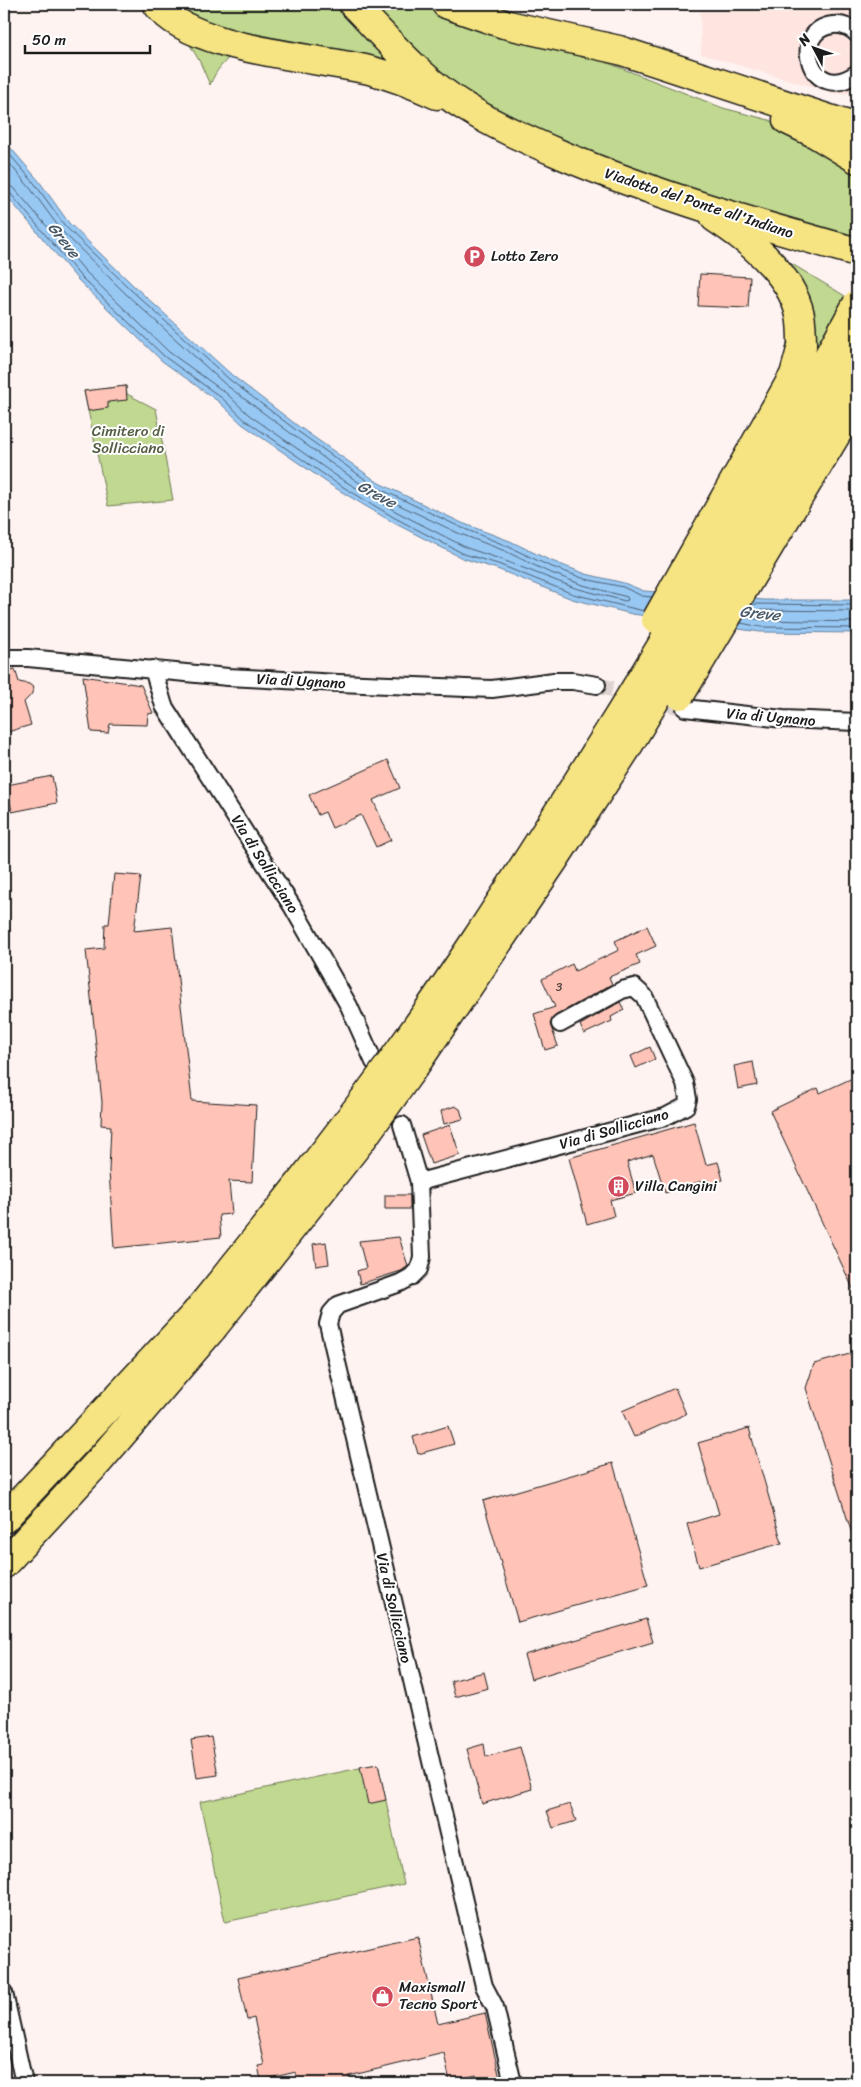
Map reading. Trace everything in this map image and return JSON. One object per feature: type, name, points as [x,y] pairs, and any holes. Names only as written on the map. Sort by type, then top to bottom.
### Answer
[{"type":"highway","points":[[157,4],[163,12],[190,30],[210,37],[262,50],[369,70],[407,82],[466,108]]},
{"type":"highway","name":"Viadotto del Ponte all'Indiano","points":[[353,4],[422,72],[466,108],[519,136],[604,172],[690,203],[857,252]]},
{"type":"highway","points":[[446,4],[504,14],[857,128]]},
{"type":"highway","points":[[504,14],[622,67],[794,122],[857,159]]},
{"type":"highway","points":[[719,82],[810,104],[834,107],[857,106]]},
{"type":"highway","points":[[408,1058],[527,835],[618,688],[794,374],[802,346],[800,315],[795,298],[763,254],[731,229],[690,203]]},
{"type":"highway","points":[[408,1058],[460,964],[603,743],[710,566],[857,304]]},
{"type":"highway","points":[[408,1058],[625,751],[732,571],[857,348]]},
{"type":"highway","points":[[4,1564],[100,1460],[204,1322],[271,1220],[408,1058],[609,807],[716,637],[857,400]]},
{"type":"highway","points":[[4,1519],[204,1322]]},
{"type":"street","points":[[857,34],[848,27],[839,25],[829,26],[820,30],[814,36],[809,45],[808,54],[814,72],[831,82],[850,79],[857,73]]},
{"type":"street","name":"Via di Ugnano","points":[[4,658],[28,658],[228,677],[450,688],[497,689],[562,681],[597,685]]},
{"type":"street","name":"Via di Sollicciano","points":[[153,669],[164,706],[292,906],[349,1006],[374,1062]]},
{"type":"street","name":"Via di Ugnano","points":[[685,708],[784,719],[857,722]]},
{"type":"street","name":"Via di Sollicciano","points":[[419,1182],[664,1117],[686,1106],[688,1099],[685,1083],[644,996],[634,988],[622,990],[560,1024]]},
{"type":"street","name":"Via di Sollicciano","points":[[402,1125],[419,1182],[422,1257],[418,1269],[411,1277],[400,1283],[338,1305],[331,1313],[328,1324],[484,1986],[495,2007],[513,2083]]},
{"type":"street","points":[[4,1993],[24,2083]]},
{"type":"shaded area","points":[[700,4],[857,4],[857,93],[836,94],[701,54]]},
{"type":"green space","points":[[174,4],[335,4],[410,73],[324,54],[220,27],[194,18]]},
{"type":"green space","points":[[363,4],[436,4],[539,36],[723,108],[769,120],[857,172],[857,240],[669,182],[607,160],[504,115],[426,67]]},
{"type":"green space","points":[[187,40],[237,51],[221,66],[210,85],[200,62]]},
{"type":"green space","points":[[777,255],[845,296],[805,366]]},
{"type":"green space","name":"Cimitero di Sollicciano","points":[[126,386],[127,394],[156,409],[173,500],[108,506],[84,391]]},
{"type":"green space","points":[[378,1764],[404,1884],[225,1922],[200,1802]]},
{"type":"water","name":"Greve","points":[[4,140],[39,181],[69,223],[134,286],[233,376],[298,426],[379,483],[462,523],[510,541],[549,560],[586,574],[624,583],[644,591],[765,600],[857,600],[857,633],[760,632],[632,614],[572,599],[497,569],[462,558],[392,522],[332,486],[242,424],[219,402],[162,361],[78,280],[4,193]]},
{"type":"building","points":[[700,274],[750,277],[748,308],[698,306]]},
{"type":"building","points":[[126,386],[127,400],[108,402],[108,408],[88,411],[84,391]]},
{"type":"building","points":[[15,669],[19,682],[29,684],[34,688],[31,695],[24,702],[31,725],[4,733],[4,672]]},
{"type":"building","points":[[83,676],[141,685],[153,713],[148,714],[147,725],[110,724],[108,733],[91,732]]},
{"type":"building","points":[[388,760],[400,788],[373,800],[391,840],[376,847],[361,815],[332,828],[325,812],[318,815],[309,795]]},
{"type":"building","points":[[52,776],[57,803],[12,812],[7,785]]},
{"type":"building","points":[[114,874],[141,876],[134,931],[172,927],[192,1101],[256,1105],[252,1182],[229,1181],[232,1214],[219,1215],[221,1237],[114,1248],[109,1171],[111,1126],[101,1125],[102,1102],[86,950],[104,948],[105,924],[109,924]]},
{"type":"building","points":[[647,926],[656,946],[636,955],[640,964],[609,977],[612,984],[555,1016],[550,1024],[558,1046],[545,1050],[534,1014],[555,1007],[542,979],[572,964],[575,971],[619,950],[615,941]]},
{"type":"building","points":[[620,1002],[624,1010],[611,1017],[612,1021],[584,1034],[580,1025]]},
{"type":"building","points":[[650,1047],[655,1059],[636,1068],[631,1056]]},
{"type":"building","points":[[753,1062],[757,1085],[738,1089],[734,1066]]},
{"type":"building","points":[[857,1076],[857,1297],[770,1111],[818,1088],[820,1093]]},
{"type":"building","points":[[455,1106],[460,1109],[463,1119],[444,1124],[441,1111]]},
{"type":"building","points":[[694,1122],[706,1165],[718,1162],[723,1180],[706,1185],[704,1181],[695,1183],[665,1193],[653,1154],[627,1162],[636,1193],[610,1200],[614,1216],[587,1224],[569,1158]]},
{"type":"building","points":[[450,1125],[460,1155],[431,1164],[421,1135]]},
{"type":"building","points":[[385,1195],[410,1195],[410,1209],[385,1209]]},
{"type":"building","points":[[399,1237],[408,1266],[401,1271],[360,1284],[357,1271],[366,1268],[359,1241]]},
{"type":"building","points":[[326,1242],[329,1264],[316,1266],[313,1244]]},
{"type":"building","points":[[857,1352],[857,1540],[854,1540],[806,1388],[814,1364]]},
{"type":"building","points":[[675,1388],[686,1414],[634,1437],[622,1411]]},
{"type":"building","points":[[448,1426],[454,1444],[418,1454],[413,1437]]},
{"type":"building","points":[[749,1428],[782,1543],[699,1567],[687,1524],[719,1514],[698,1443]]},
{"type":"building","points":[[613,1463],[648,1585],[518,1622],[483,1501]]},
{"type":"building","points":[[646,1619],[653,1642],[531,1679],[524,1655]]},
{"type":"building","points":[[484,1672],[488,1688],[455,1697],[451,1681]]},
{"type":"building","points":[[211,1737],[218,1775],[197,1778],[191,1740]]},
{"type":"building","points":[[484,1744],[486,1757],[520,1747],[532,1789],[482,1804],[467,1749]]},
{"type":"building","points":[[378,1764],[386,1800],[368,1804],[360,1767]]},
{"type":"building","points":[[570,1804],[576,1821],[553,1828],[547,1811]]},
{"type":"building","points":[[418,1937],[438,2024],[485,2013],[501,2083],[478,2083],[476,2075],[450,2082],[444,2053],[349,2076],[351,2083],[297,2083],[296,2072],[261,2080],[258,2066],[264,2065],[254,2018],[247,2020],[238,1978]]},
{"type":"tunnel","points":[[597,685],[685,708]]},
{"type":"place","name":"Lotto Zero","points":[[475,256]]},
{"type":"place","name":"Villa Cangini","points":[[619,1186]]},
{"type":"place","name":"Maxismall Tecno Sport","points":[[383,1996]]}]
